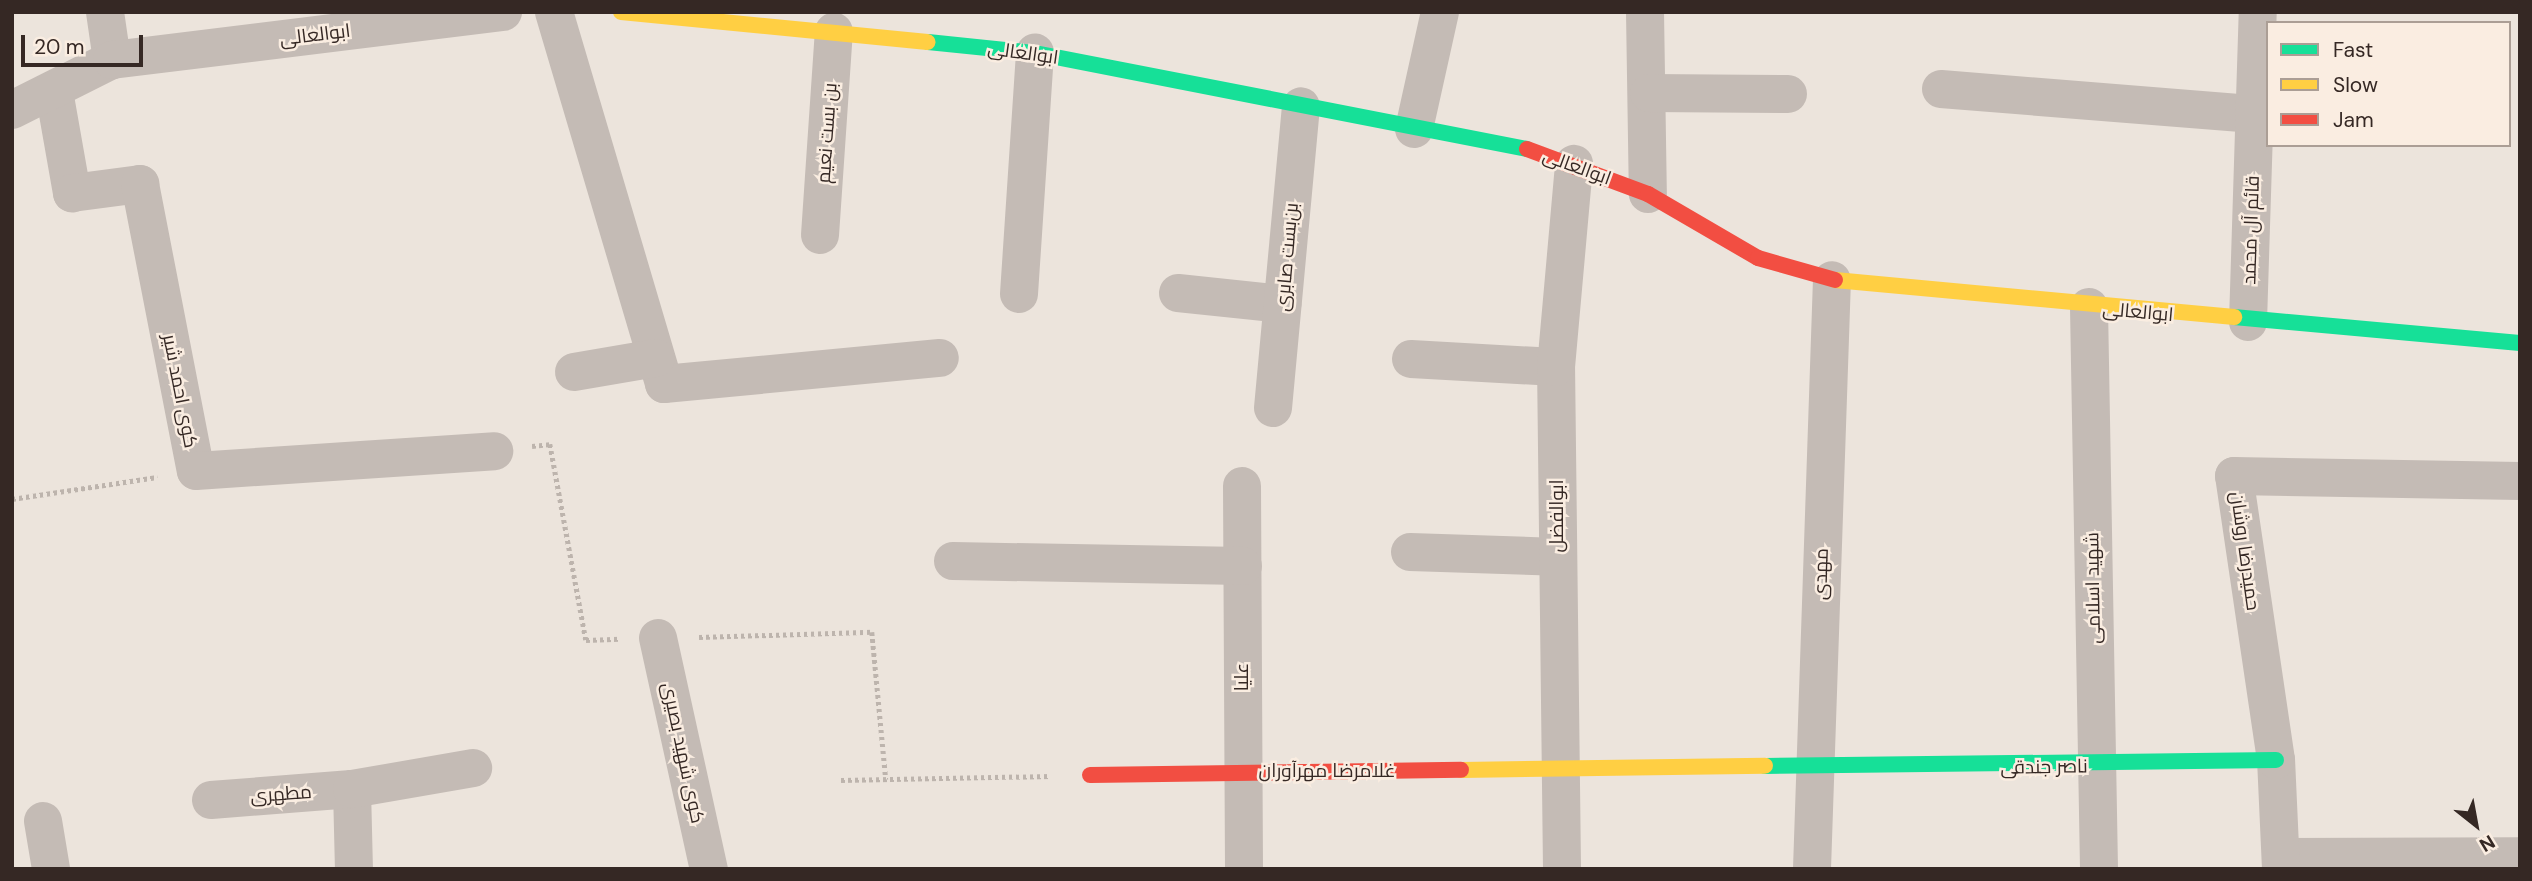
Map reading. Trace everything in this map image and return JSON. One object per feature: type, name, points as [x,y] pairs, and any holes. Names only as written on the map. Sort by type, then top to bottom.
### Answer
[{"type":"street","points":[[105,12],[112,60]]},
{"type":"street","name":"ابوالعالی","points":[[12,110],[112,60],[503,12]]},
{"type":"street","points":[[554,12],[664,384],[940,358]]},
{"type":"street","name":"ابوالعالی","points":[[621,12],[1035,53],[1574,164],[1648,194],[1758,258],[1832,280],[2248,322],[2520,343]]},
{"type":"street","points":[[1414,129],[1440,12]]},
{"type":"street","points":[[1645,12],[1649,93],[1648,194]]},
{"type":"street","name":"قائم آل محمد","points":[[2248,322],[2258,12]]},
{"type":"street","name":"بن بست نعیم","points":[[820,235],[834,31]]},
{"type":"street","points":[[1019,294],[1035,53]]},
{"type":"street","points":[[1941,89],[2255,114]]},
{"type":"street","name":"کوی احمد شیر","points":[[54,91],[72,193],[140,184],[196,471],[494,451]]},
{"type":"street","points":[[1649,93],[1788,94]]},
{"type":"street","name":"بن‌بست صابری","points":[[1273,408],[1301,106]]},
{"type":"street","name":"ابوالفضل","points":[[1562,869],[1556,367],[1574,164]]},
{"type":"street","name":"مهدی","points":[[1812,869],[1813,769],[1832,280]]},
{"type":"street","points":[[1178,293],[1282,304]]},
{"type":"street","name":"شهید اسلامی","points":[[2089,307],[2099,869]]},
{"type":"street","points":[[574,372],[656,358]]},
{"type":"street","points":[[1411,359],[1556,367]]},
{"type":"street","name":"حمیدرضا روشان","points":[[2281,863],[2276,760],[2234,476],[2520,481]]},
{"type":"street","name":"علیا","points":[[1242,486],[1244,869]]},
{"type":"street","points":[[1410,552],[1557,557]]},
{"type":"street","points":[[953,561],[1243,566]]},
{"type":"street","name":"کوی شهید بصیری","points":[[658,638],[709,869]]},
{"type":"street","name":"ناصر جندقی","points":[[1813,769],[2096,766],[2276,760]]},
{"type":"street","name":"مطهری","points":[[211,800],[352,789],[473,768]]},
{"type":"street","name":"غلامرضا مهرآوران","points":[[1090,775],[1242,771],[1813,769]]},
{"type":"street","points":[[352,789],[354,869]]},
{"type":"street","points":[[43,821],[51,869]]},
{"type":"street","points":[[2281,863],[2520,856]]},
{"type":"path","points":[[494,451],[550,444],[586,640],[872,632],[886,779]]},
{"type":"path","points":[[12,499],[196,471]]},
{"type":"path","points":[[841,780],[1090,775]]},
{"type":"traffic: fast","points":[[928,42],[1035,53],[1527,149]]},
{"type":"traffic: fast","points":[[2234,317],[2520,343]]},
{"type":"traffic: fast","points":[[1765,766],[2276,760]]},
{"type":"traffic: slow","points":[[621,12],[928,42]]},
{"type":"traffic: slow","points":[[1835,280],[2234,317]]},
{"type":"traffic: slow","points":[[1461,770],[1765,766]]},
{"type":"traffic: jam","points":[[1527,149],[1648,194],[1758,258],[1835,280]]},
{"type":"traffic: jam","points":[[1090,775],[1461,770]]}]
